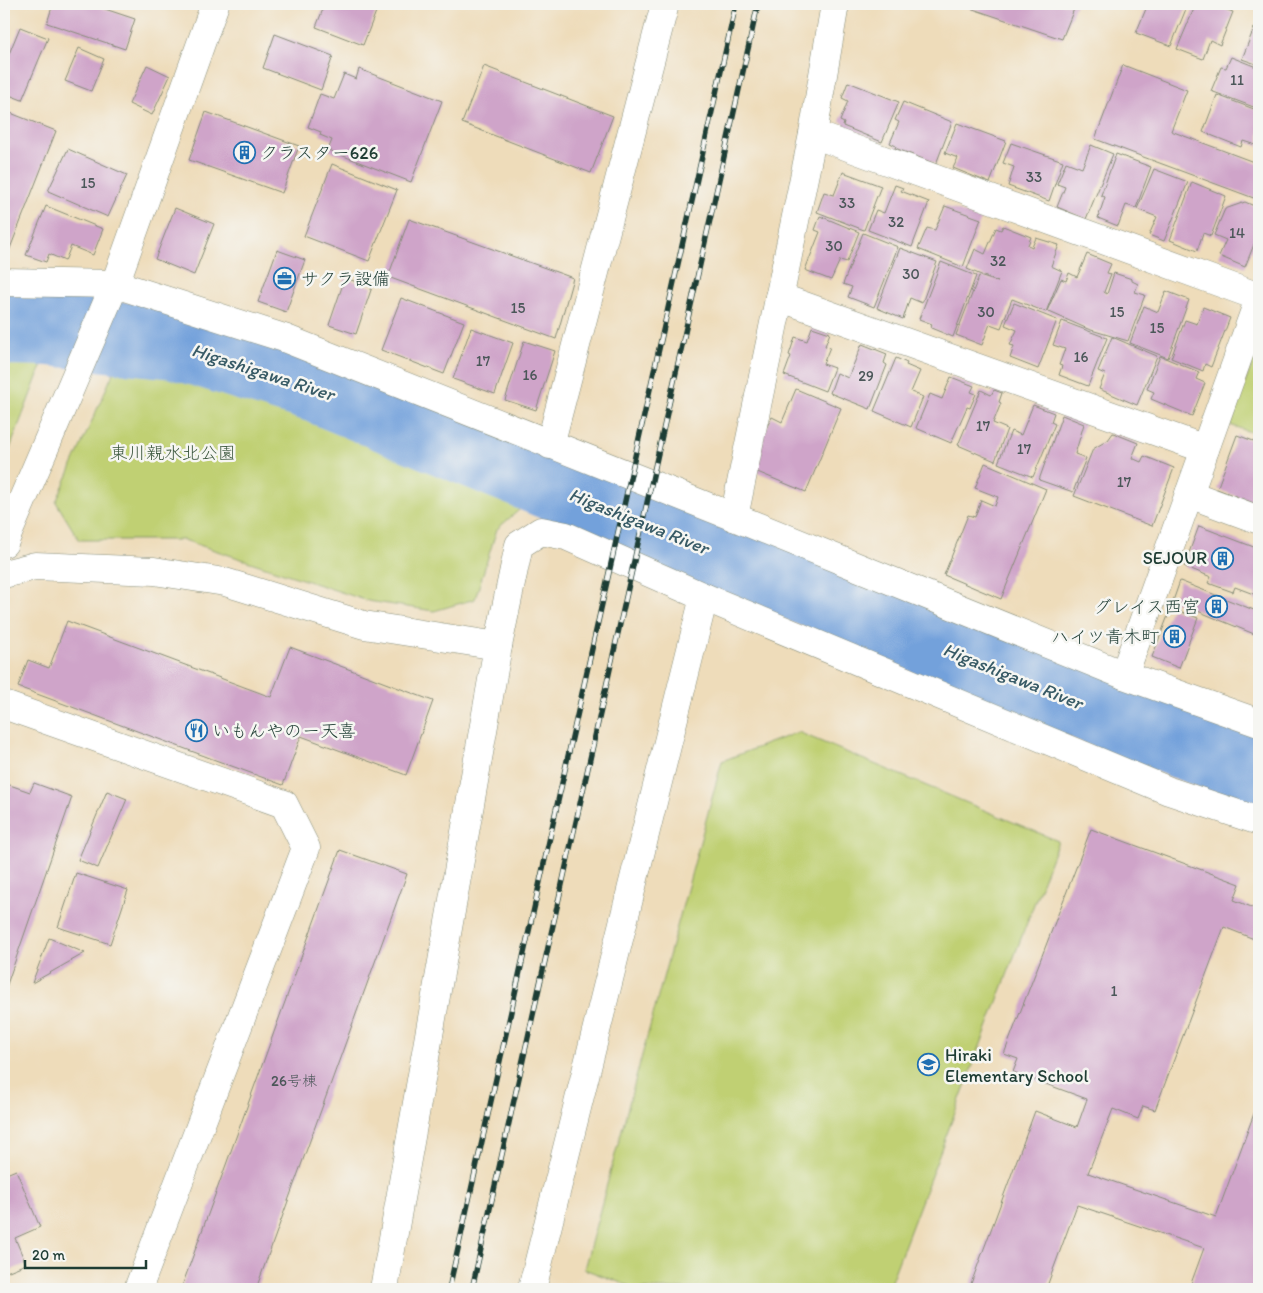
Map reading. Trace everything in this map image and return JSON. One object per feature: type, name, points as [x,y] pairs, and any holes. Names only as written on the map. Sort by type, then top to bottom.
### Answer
[{"type":"street","points":[[4,543],[110,296],[215,4]]},
{"type":"street","points":[[550,445],[665,4]]},
{"type":"street","points":[[734,517],[813,134],[835,4]]},
{"type":"street","points":[[813,134],[1259,298],[1124,675]]},
{"type":"street","points":[[4,282],[110,296],[284,338],[1124,675],[1259,723]]},
{"type":"street","points":[[779,297],[1205,449]]},
{"type":"street","points":[[1189,494],[1259,520]]},
{"type":"street","points":[[384,1289],[498,646],[519,545],[540,532],[566,536],[704,597],[1159,788],[1259,821]]},
{"type":"street","points":[[4,574],[35,566],[154,571],[225,582],[364,625],[498,646]]},
{"type":"street","points":[[532,1289],[704,597]]},
{"type":"street","points":[[4,705],[284,804],[306,848],[138,1289]]},
{"type":"green space","points":[[1259,344],[1259,435],[1230,425]]},
{"type":"green space","points":[[4,349],[47,351],[4,464]]},
{"type":"green space","name":"東川親水北公園","points":[[122,353],[171,361],[304,405],[533,498],[497,529],[475,599],[434,611],[368,601],[184,540],[79,540],[56,502]]},
{"type":"green space","points":[[798,732],[1058,841],[888,1289],[632,1289],[632,1287],[584,1269],[722,761]]},
{"type":"building","points":[[53,4],[90,4],[135,19],[125,49],[47,23]]},
{"type":"building","points":[[325,4],[379,4],[363,45],[316,27]]},
{"type":"building","points":[[958,4],[1076,4],[1062,39]]},
{"type":"building","points":[[1148,4],[1188,4],[1171,46],[1136,33]]},
{"type":"building","points":[[1196,4],[1210,4],[1233,12],[1220,45],[1210,40],[1203,59],[1177,49]]},
{"type":"building","points":[[1249,4],[1259,4],[1259,10],[1248,6]]},
{"type":"building","points":[[20,27],[48,38],[22,100],[4,93],[4,66]]},
{"type":"building","points":[[1254,28],[1259,30],[1259,65],[1242,59]]},
{"type":"building","points":[[275,34],[333,56],[321,90],[263,68]]},
{"type":"building","points":[[79,48],[104,59],[91,91],[65,81]]},
{"type":"building","points":[[1231,57],[1259,68],[1259,109],[1211,91],[1221,67],[1226,68]]},
{"type":"building","points":[[147,65],[170,76],[152,115],[129,104]]},
{"type":"building","points":[[1123,65],[1187,90],[1171,131],[1259,164],[1259,200],[1095,139]]},
{"type":"building","points":[[484,66],[613,116],[591,173],[462,123]]},
{"type":"building","points":[[359,69],[442,101],[411,182],[328,150],[332,140],[320,135],[321,132],[308,127],[320,94],[334,99],[344,74],[356,79]]},
{"type":"building","points":[[848,82],[899,102],[882,142],[843,126],[844,123],[840,121],[848,101],[842,98]]},
{"type":"building","points":[[1217,95],[1259,111],[1259,146],[1243,141],[1241,147],[1203,132]]},
{"type":"building","points":[[903,102],[952,122],[936,164],[895,148],[896,146],[890,143],[899,122],[895,120]]},
{"type":"building","points":[[8,112],[56,131],[9,251],[4,249],[4,123]]},
{"type":"building","name":"クラスター626","points":[[206,112],[299,146],[282,193],[189,160]]},
{"type":"building","points":[[957,123],[1006,141],[990,183],[953,168],[958,158],[945,153]]},
{"type":"building","points":[[1011,143],[1063,161],[1049,201],[1008,186],[1014,167],[1003,163]]},
{"type":"building","points":[[1091,145],[1113,154],[1086,219],[1057,207],[1065,187],[1057,184],[1066,162],[1082,168]]},
{"type":"building","points":[[68,149],[127,175],[108,217],[48,191]]},
{"type":"building","points":[[1116,154],[1151,167],[1136,208],[1126,205],[1118,226],[1098,218],[1105,197],[1101,195]]},
{"type":"building","points":[[332,164],[397,190],[369,261],[304,236]]},
{"type":"building","points":[[1154,169],[1188,182],[1164,241],[1149,235],[1157,217],[1137,209]]},
{"type":"building","points":[[843,172],[881,186],[864,230],[817,212],[824,192],[834,195]]},
{"type":"building","points":[[1192,182],[1226,196],[1211,236],[1203,233],[1197,251],[1170,240]]},
{"type":"building","points":[[895,185],[903,188],[901,191],[929,202],[912,247],[868,230],[876,210],[884,213]]},
{"type":"building","points":[[1245,202],[1259,208],[1257,224],[1259,225],[1259,232],[1245,267],[1219,256],[1226,240],[1214,235],[1225,209]]},
{"type":"building","points":[[46,206],[103,229],[93,255],[71,246],[65,261],[49,254],[46,262],[26,255]]},
{"type":"building","points":[[945,206],[981,219],[963,267],[918,249],[927,228],[935,230]]},
{"type":"building","points":[[175,208],[214,224],[194,275],[155,259]]},
{"type":"building","points":[[820,216],[859,232],[847,262],[840,260],[831,280],[805,270],[820,232],[815,230]]},
{"type":"building","points":[[409,219],[573,278],[556,339],[388,277]]},
{"type":"building","points":[[1003,226],[1031,237],[1028,245],[1032,247],[1036,238],[1059,245],[1051,266],[1062,271],[1046,312],[1012,299],[1001,328],[990,324],[982,345],[956,335],[979,276],[998,282],[967,269],[975,249],[985,254],[996,228],[1001,230]]},
{"type":"building","points":[[863,233],[898,247],[874,307],[848,297],[852,287],[843,284]]},
{"type":"building","points":[[900,248],[937,262],[922,303],[910,298],[903,319],[877,308]]},
{"type":"building","points":[[277,250],[305,260],[286,312],[258,302]]},
{"type":"building","points":[[1087,254],[1111,264],[1107,273],[1111,274],[1104,292],[1107,294],[1114,273],[1132,279],[1132,281],[1138,284],[1135,292],[1145,295],[1128,341],[1088,329],[1047,311],[1061,279],[1066,281],[1069,273],[1077,277]]},
{"type":"building","points":[[941,262],[976,276],[953,337],[931,328],[932,324],[919,319]]},
{"type":"building","points":[[345,278],[372,287],[356,334],[329,325]]},
{"type":"building","points":[[1166,291],[1189,300],[1168,358],[1130,343],[1144,306],[1158,312]]},
{"type":"building","points":[[401,298],[464,322],[444,374],[381,350]]},
{"type":"building","points":[[1014,303],[1057,320],[1038,369],[1010,358],[1014,346],[1010,345],[1017,330],[1005,325]]},
{"type":"building","points":[[1203,307],[1230,318],[1211,367],[1205,364],[1203,371],[1171,358],[1185,320],[1197,324]]},
{"type":"building","points":[[1062,321],[1107,338],[1088,386],[1059,375],[1062,366],[1059,365],[1065,349],[1053,345]]},
{"type":"building","points":[[812,327],[830,333],[825,346],[830,347],[823,364],[834,368],[825,391],[784,375],[795,337],[807,341]]},
{"type":"building","points":[[471,328],[513,343],[495,394],[453,379]]},
{"type":"building","points":[[1112,337],[1157,356],[1137,405],[1099,389],[1105,374],[1098,371]]},
{"type":"building","points":[[524,341],[555,351],[536,410],[505,400]]},
{"type":"building","points":[[862,344],[887,354],[884,363],[887,365],[870,409],[830,393],[837,373],[848,378]]},
{"type":"building","points":[[1160,356],[1199,372],[1196,379],[1205,383],[1192,416],[1151,399],[1154,392],[1147,389]]},
{"type":"building","points":[[896,358],[920,371],[911,392],[923,397],[911,427],[874,411]]},
{"type":"building","points":[[951,377],[974,386],[971,392],[976,394],[970,408],[967,407],[951,443],[916,428],[930,394],[942,399]]},
{"type":"building","points":[[796,389],[841,408],[806,492],[755,471],[761,438],[772,417],[782,422]]},
{"type":"building","points":[[981,390],[991,395],[994,390],[1002,393],[999,402],[1001,403],[993,423],[1007,429],[995,461],[958,445]]},
{"type":"building","points":[[1033,405],[1054,413],[1051,422],[1055,424],[1033,477],[998,463],[1011,431],[1021,435]]},
{"type":"building","points":[[1062,415],[1084,424],[1075,454],[1086,458],[1073,492],[1039,480]]},
{"type":"building","points":[[1113,433],[1138,443],[1132,458],[1141,462],[1144,456],[1174,468],[1152,526],[1074,496],[1093,449],[1108,440]]},
{"type":"building","points":[[1237,435],[1259,443],[1259,505],[1217,489]]},
{"type":"building","points":[[985,463],[1046,489],[1001,599],[944,575],[968,515],[975,517],[981,500],[995,506],[998,497],[975,488]]},
{"type":"building","name":"SEJOUR","points":[[1199,526],[1259,549],[1259,602],[1254,600],[1256,595],[1235,587],[1233,592],[1208,583],[1211,577],[1184,566]]},
{"type":"building","name":"グレイス西宮","points":[[1180,581],[1259,612],[1259,636],[1173,601]]},
{"type":"building","name":"ハイツ青木町","points":[[1171,608],[1198,618],[1179,668],[1152,657]]},
{"type":"building","points":[[67,621],[271,697],[290,647],[433,701],[406,775],[301,736],[283,785],[18,687],[28,660],[49,668]]},
{"type":"building","points":[[4,783],[30,792],[34,783],[72,797],[4,993]]},
{"type":"building","points":[[107,791],[127,799],[98,868],[78,860]]},
{"type":"building","points":[[1091,829],[1240,884],[1234,900],[1259,910],[1259,941],[1224,927],[1155,1110],[1143,1106],[1138,1119],[1113,1109],[1088,1173],[1216,1217],[1259,1100],[1259,1289],[1189,1289],[1204,1248],[1077,1205],[1046,1289],[969,1289],[1035,1111],[1077,1127],[1087,1099],[1013,1072],[1018,1059],[1004,1054]]},
{"type":"building","points":[[340,850],[407,874],[256,1289],[181,1289]]},
{"type":"building","points":[[76,873],[128,890],[110,944],[58,927]]},
{"type":"building","points":[[49,938],[85,953],[32,983]]},
{"type":"building","points":[[16,1170],[40,1227],[15,1238],[26,1264],[4,1273],[4,1175]]},
{"type":"waterway","name":"Higashigawa River","points":[[4,329],[48,330],[175,343],[319,388],[1121,720],[1259,772]]},
{"type":"railway","points":[[449,1289],[736,4]]},
{"type":"railway","points":[[472,1289],[758,4]]},
{"type":"place","name":"クラスター626","points":[[244,153]]},
{"type":"place","name":"サクラ設備","points":[[285,279]]},
{"type":"place","name":"SEJOUR","points":[[1223,558]]},
{"type":"place","name":"グレイス西宮","points":[[1216,607]]},
{"type":"place","name":"ハイツ青木町","points":[[1175,637]]},
{"type":"place","name":"いもんやのー天喜","points":[[196,731]]},
{"type":"place","name":"Hiraki Elementary School","points":[[929,1065]]}]
